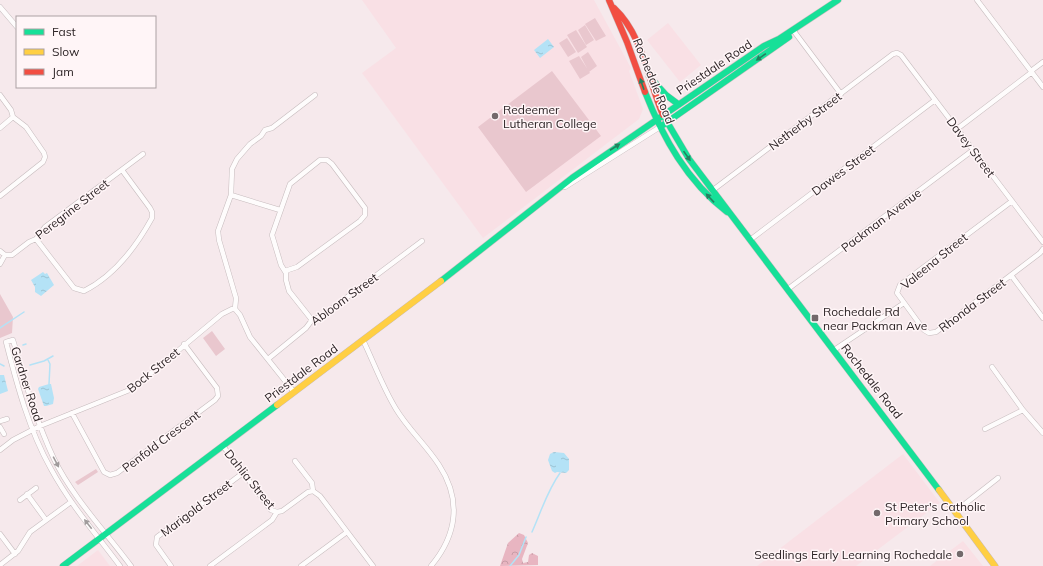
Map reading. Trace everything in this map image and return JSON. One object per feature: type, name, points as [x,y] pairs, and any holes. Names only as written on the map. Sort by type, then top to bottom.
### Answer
[{"type":"street","name":"Rochedale Road","points":[[609,0],[614,8],[656,120],[673,150],[692,177],[715,203],[728,212]]},
{"type":"street","name":"Priestdale Road","points":[[551,196],[667,123],[838,0]]},
{"type":"street","points":[[977,0],[1043,87]]},
{"type":"street","points":[[0,7],[16,26]]},
{"type":"street","name":"Rochedale Road","points":[[614,8],[619,11],[632,32],[663,115],[689,159],[956,511],[995,566]]},
{"type":"street","name":"Priestdale Road","points":[[62,566],[363,340],[610,151],[764,46],[794,32]]},
{"type":"street","points":[[794,32],[841,94]]},
{"type":"street","name":"Netherby Street","points":[[713,190],[893,54],[897,53]]},
{"type":"street","name":"Davey Street","points":[[897,53],[902,55],[1043,242]]},
{"type":"street","points":[[957,129],[1043,62]]},
{"type":"street","points":[[648,75],[659,85],[668,99],[678,104]]},
{"type":"street","points":[[0,95],[11,110],[13,117],[26,127],[44,153],[45,157],[43,162],[0,196]]},
{"type":"street","points":[[294,392],[250,337],[240,315],[234,309],[236,298],[218,235],[231,195],[232,170],[243,150],[261,136],[265,130],[272,128],[315,95]]},
{"type":"street","name":"Dawes Street","points":[[750,240],[935,100]]},
{"type":"street","points":[[0,128],[13,117]]},
{"type":"street","name":"Packman Avenue","points":[[788,289],[973,150]]},
{"type":"street","name":"Peregrine Street","points":[[5,255],[12,255],[29,242],[36,239],[45,227],[143,154]]},
{"type":"street","points":[[286,272],[297,268],[360,221],[366,211],[330,161],[323,159],[292,180],[272,235],[281,265],[286,272],[290,291],[312,320]]},
{"type":"street","points":[[36,239],[74,288],[78,290],[84,291],[90,288],[115,269],[129,253],[152,218],[150,208],[122,170]]},
{"type":"street","points":[[231,195],[280,210]]},
{"type":"street","name":"Valeena Street","points":[[834,350],[904,303],[897,293],[900,285],[1012,201]]},
{"type":"street","name":"Abloom Street","points":[[268,359],[306,328],[312,320],[322,316],[422,241]]},
{"type":"street","name":"Rhonda Street","points":[[904,303],[924,330],[929,333],[936,332],[1011,276],[1043,249]]},
{"type":"street","points":[[0,252],[5,255],[0,264]]},
{"type":"street","points":[[1011,276],[1043,318]]},
{"type":"street","name":"Bock Street","points":[[0,450],[13,440],[33,431],[40,426],[132,389],[184,344],[222,314],[234,309]]},
{"type":"street","name":"Gardner Road","points":[[120,566],[71,502],[50,468],[33,431],[17,383],[6,342],[13,340],[30,400],[40,426],[63,475],[131,566]]},
{"type":"street","points":[[363,340],[396,409],[439,465],[450,485],[454,501],[452,527],[447,542],[431,566]]},
{"type":"street","name":"Penfold Crescent","points":[[72,413],[104,472],[110,475],[117,473],[215,400],[218,396],[217,388],[184,344]]},
{"type":"street","points":[[992,367],[1023,410],[1043,433]]},
{"type":"street","points":[[985,429],[1023,410]]},
{"type":"street","points":[[0,421],[7,418]]},
{"type":"street","points":[[0,427],[4,434]]},
{"type":"street","name":"Dahlia Street","points":[[223,446],[271,510],[277,512]]},
{"type":"street","points":[[295,461],[312,483],[313,491]]},
{"type":"street","name":"Marigold Street","points":[[171,566],[156,546],[157,537],[243,473]]},
{"type":"street","points":[[956,511],[998,478]]},
{"type":"street","points":[[20,500],[36,488]]},
{"type":"street","points":[[210,566],[272,520],[277,512],[282,511],[308,492],[313,491],[318,492],[374,566]]},
{"type":"street","points":[[27,494],[46,520]]},
{"type":"street","points":[[0,565],[15,554],[30,532],[71,502]]},
{"type":"street","points":[[301,566],[347,532]]},
{"type":"street","points":[[0,534],[15,554]]},
{"type":"shaded area","name":"Redeemer Lutheran College","points":[[362,0],[594,0],[631,68],[629,71],[643,109],[639,119],[483,238],[362,73],[396,48]]},
{"type":"shaded area","points":[[595,18],[606,36],[596,41],[585,24]]},
{"type":"shaded area","points":[[668,23],[701,65],[680,82],[647,40]]},
{"type":"shaded area","points":[[585,25],[594,40],[586,45],[578,30]]},
{"type":"shaded area","points":[[576,30],[587,47],[578,53],[567,35]]},
{"type":"shaded area","points":[[567,38],[576,52],[568,57],[559,43]]},
{"type":"shaded area","points":[[588,52],[597,66],[589,72],[581,57]]},
{"type":"shaded area","points":[[579,56],[590,73],[580,79],[569,61]]},
{"type":"shaded area","points":[[552,71],[601,136],[526,192],[478,127]]},
{"type":"shaded area","points":[[0,294],[13,317],[12,333],[0,338]]},
{"type":"shaded area","points":[[212,331],[225,349],[216,356],[203,338]]},
{"type":"shaded area","name":"St Peter's Catholic Primary School","points":[[903,454],[940,503],[856,566],[757,566]]},
{"type":"shaded area","points":[[96,469],[98,472],[78,485],[75,482]]},
{"type":"shaded area","name":"Seedlings Early Learning Rochedale","points":[[963,541],[983,566],[930,566]]},
{"type":"shaded area","points":[[98,550],[110,566],[77,566]]},
{"type":"green space","points":[[519,533],[524,535],[528,543],[522,559],[523,563],[528,562],[529,555],[532,553],[538,556],[538,565],[500,566],[508,543]]},
{"type":"water","points":[[548,39],[554,47],[540,58],[534,50]]},
{"type":"water","points":[[43,272],[45,274],[47,273],[54,285],[41,296],[35,292],[35,287],[31,280]]},
{"type":"water","points":[[0,375],[4,375],[8,391],[0,394]]},
{"type":"water","points":[[51,384],[54,398],[53,404],[44,406],[38,389],[39,387]]},
{"type":"water","points":[[554,452],[564,453],[569,459],[569,470],[566,473],[555,473],[552,471],[548,460],[550,454]]},
{"type":"waterway","points":[[0,328],[24,312]]},
{"type":"waterway","points":[[30,365],[44,361],[53,356]]},
{"type":"waterway","points":[[48,360],[50,364],[49,384]]},
{"type":"waterway","points":[[0,364],[4,366]]},
{"type":"waterway","points":[[532,532],[548,494],[560,473]]},
{"type":"waterway","points":[[510,566],[519,555],[526,537]]},
{"type":"traffic: fast","points":[[441,281],[572,178],[764,46],[779,39],[838,0]]},
{"type":"traffic: fast","points":[[663,125],[789,37]]},
{"type":"traffic: fast","points":[[649,76],[666,95],[678,104]]},
{"type":"traffic: fast","points":[[645,92],[668,142],[688,173],[700,187],[727,212]]},
{"type":"traffic: fast","points":[[663,115],[689,159],[939,490]]},
{"type":"traffic: fast","points":[[63,566],[277,405]]},
{"type":"traffic: slow","points":[[277,405],[441,281]]},
{"type":"traffic: slow","points":[[939,490],[995,566]]},
{"type":"traffic: jam","points":[[609,0],[627,42],[645,92]]},
{"type":"traffic: jam","points":[[614,8],[624,19],[638,44],[663,115]]},
{"type":"place","name":"Redeemer Lutheran College","points":[[495,116]]},
{"type":"place","name":"Rochedale Rd near Packman Ave","points":[[815,318]]},
{"type":"place","name":"St Peter's Catholic Primary School","points":[[877,513]]},
{"type":"place","name":"Seedlings Early Learning Rochedale","points":[[960,554]]}]
